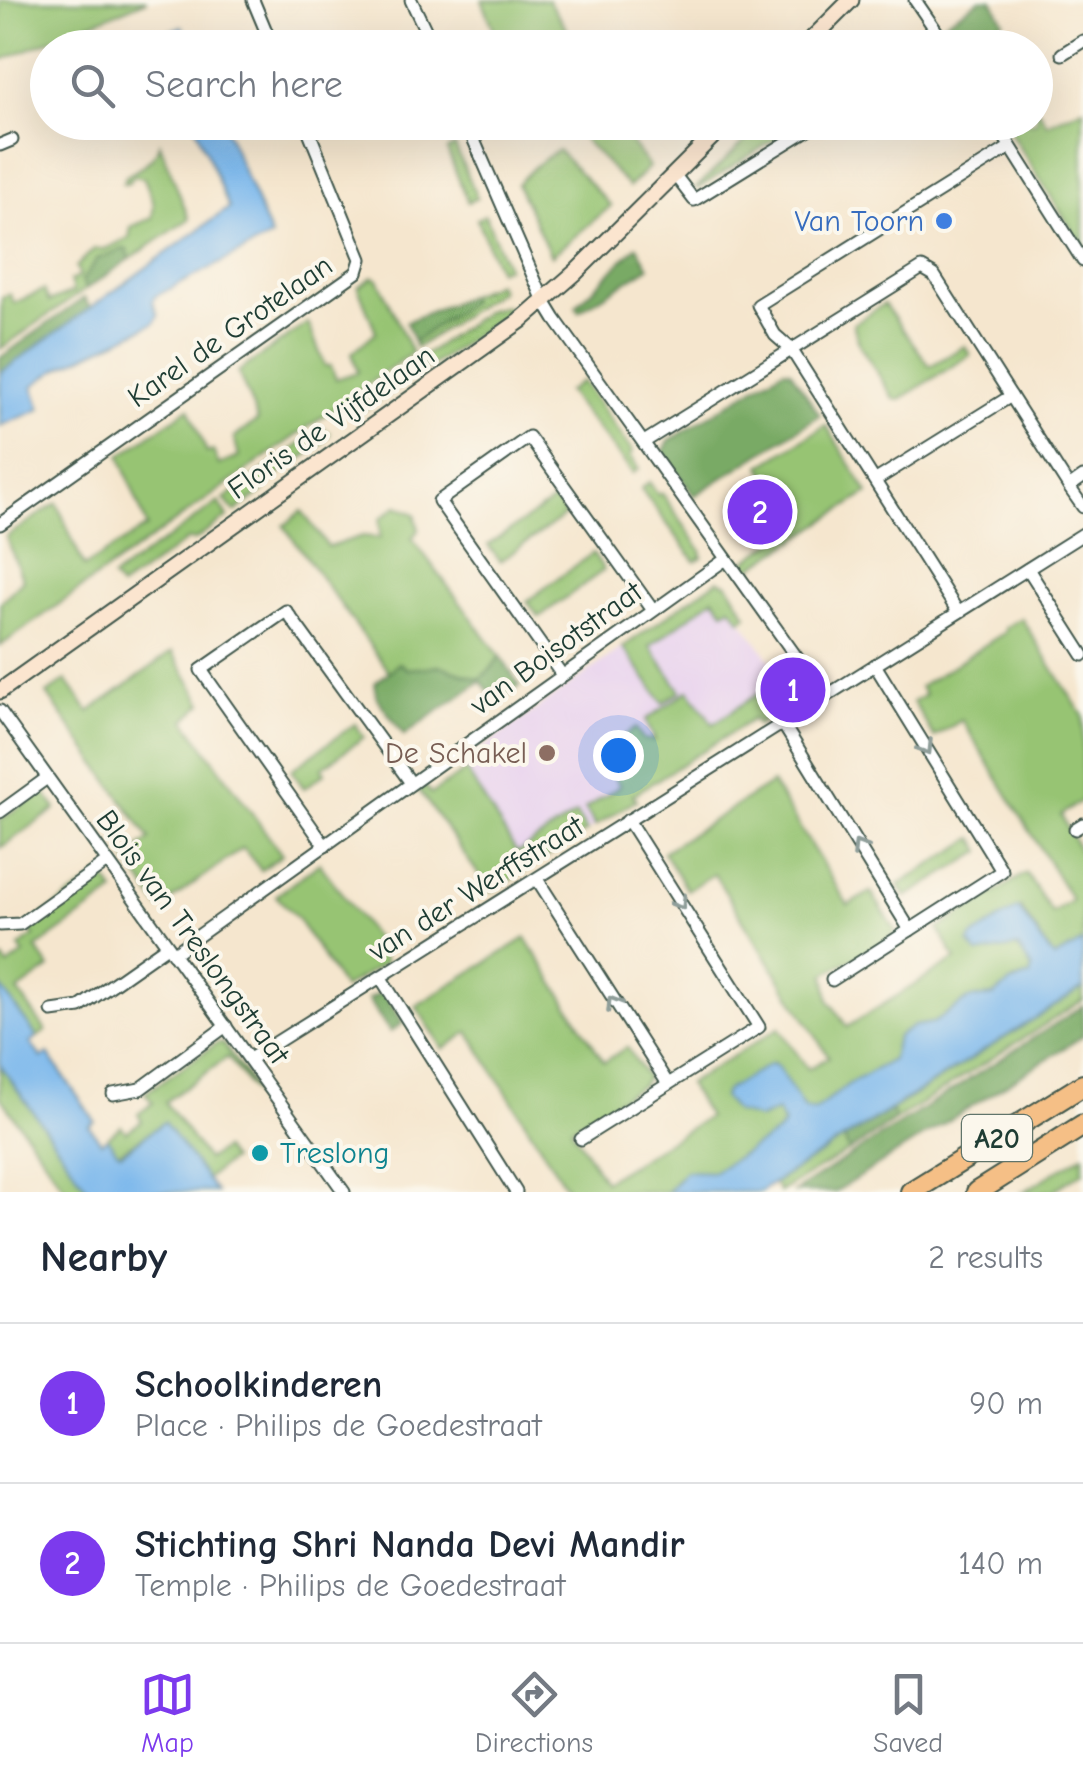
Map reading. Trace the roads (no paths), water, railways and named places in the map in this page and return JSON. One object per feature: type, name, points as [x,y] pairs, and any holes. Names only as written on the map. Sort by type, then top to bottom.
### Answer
[{"type":"highway","name":"A20","points":[[912,1192],[1083,1084]]},
{"type":"highway","name":"A20","points":[[977,1192],[1083,1126]]},
{"type":"street","points":[[253,0],[266,30]]},
{"type":"street","points":[[821,30],[850,0]]},
{"type":"street","points":[[915,0],[934,30]]},
{"type":"street","points":[[415,3],[426,30]]},
{"type":"street","points":[[1062,54],[1083,41]]},
{"type":"street","name":"Karel de Grotelaan","points":[[0,524],[356,272],[361,259],[313,140]]},
{"type":"street","points":[[474,140],[544,301],[825,697]]},
{"type":"street","name":"Floris de Vijfdelaan","points":[[0,691],[483,349],[544,301],[709,140]]},
{"type":"street","points":[[674,174],[694,200],[791,140]]},
{"type":"street","points":[[1006,140],[1083,261]]},
{"type":"street","points":[[958,612],[791,349],[775,334],[758,306],[1010,146]]},
{"type":"street","points":[[644,442],[922,268],[934,275],[1083,507]]},
{"type":"street","points":[[876,480],[1011,396]]},
{"type":"street","points":[[562,675],[438,501],[529,437],[652,609]]},
{"type":"street","points":[[1069,487],[1083,477]]},
{"type":"street","name":"van der Werffstraat","points":[[250,1059],[1083,534]]},
{"type":"street","name":"van Boisotstraat","points":[[52,1011],[80,1007],[170,950],[325,846],[726,559]]},
{"type":"street","points":[[1028,569],[1083,655]]},
{"type":"street","points":[[325,846],[201,670],[286,611],[411,783]]},
{"type":"street","points":[[832,980],[1002,870],[875,666]]},
{"type":"street","name":"Blois van Treslongstraat","points":[[0,711],[344,1192]]},
{"type":"street","points":[[782,724],[910,930]]},
{"type":"street","points":[[0,812],[47,778]]},
{"type":"street","points":[[580,1139],[759,1028],[628,820]]},
{"type":"street","points":[[0,925],[20,924],[108,862]]},
{"type":"street","points":[[537,878],[668,1084]]},
{"type":"street","points":[[382,978],[516,1192]]},
{"type":"street","points":[[112,1094],[140,1089],[226,1026]]},
{"type":"water","points":[[201,140],[230,140],[271,237],[154,297],[158,315],[154,323],[57,369],[33,386],[41,409],[0,426],[0,373],[229,208]]},
{"type":"water","points":[[1018,908],[1054,958],[1083,942],[1083,988],[759,1192],[667,1192],[685,1171],[713,1172],[777,1133],[784,1124],[777,1111],[759,1119],[735,1112],[723,1097],[725,1091],[770,1064],[777,1066],[804,1109],[814,1111],[849,1084],[892,1060],[897,1037],[914,1026],[933,1023],[969,999],[994,996],[1010,983],[1030,976],[1032,968],[1018,947],[978,954],[969,943]]},
{"type":"water","points":[[0,986],[37,1037],[30,1043],[42,1058],[48,1054],[95,1121],[89,1126],[101,1142],[107,1138],[122,1153],[164,1122],[216,1192],[90,1192],[0,1065]]},
{"type":"place","name":"Van Toorn","points":[[944,221]]},
{"type":"place","name":"Stichting Shri Nanda Devi Mandir","points":[[760,512]]},
{"type":"place","name":"Schoolkinderen","points":[[793,690]]},
{"type":"place","name":"De Schakel","points":[[547,753]]},
{"type":"place","name":"Treslong","points":[[260,1153]]}]
